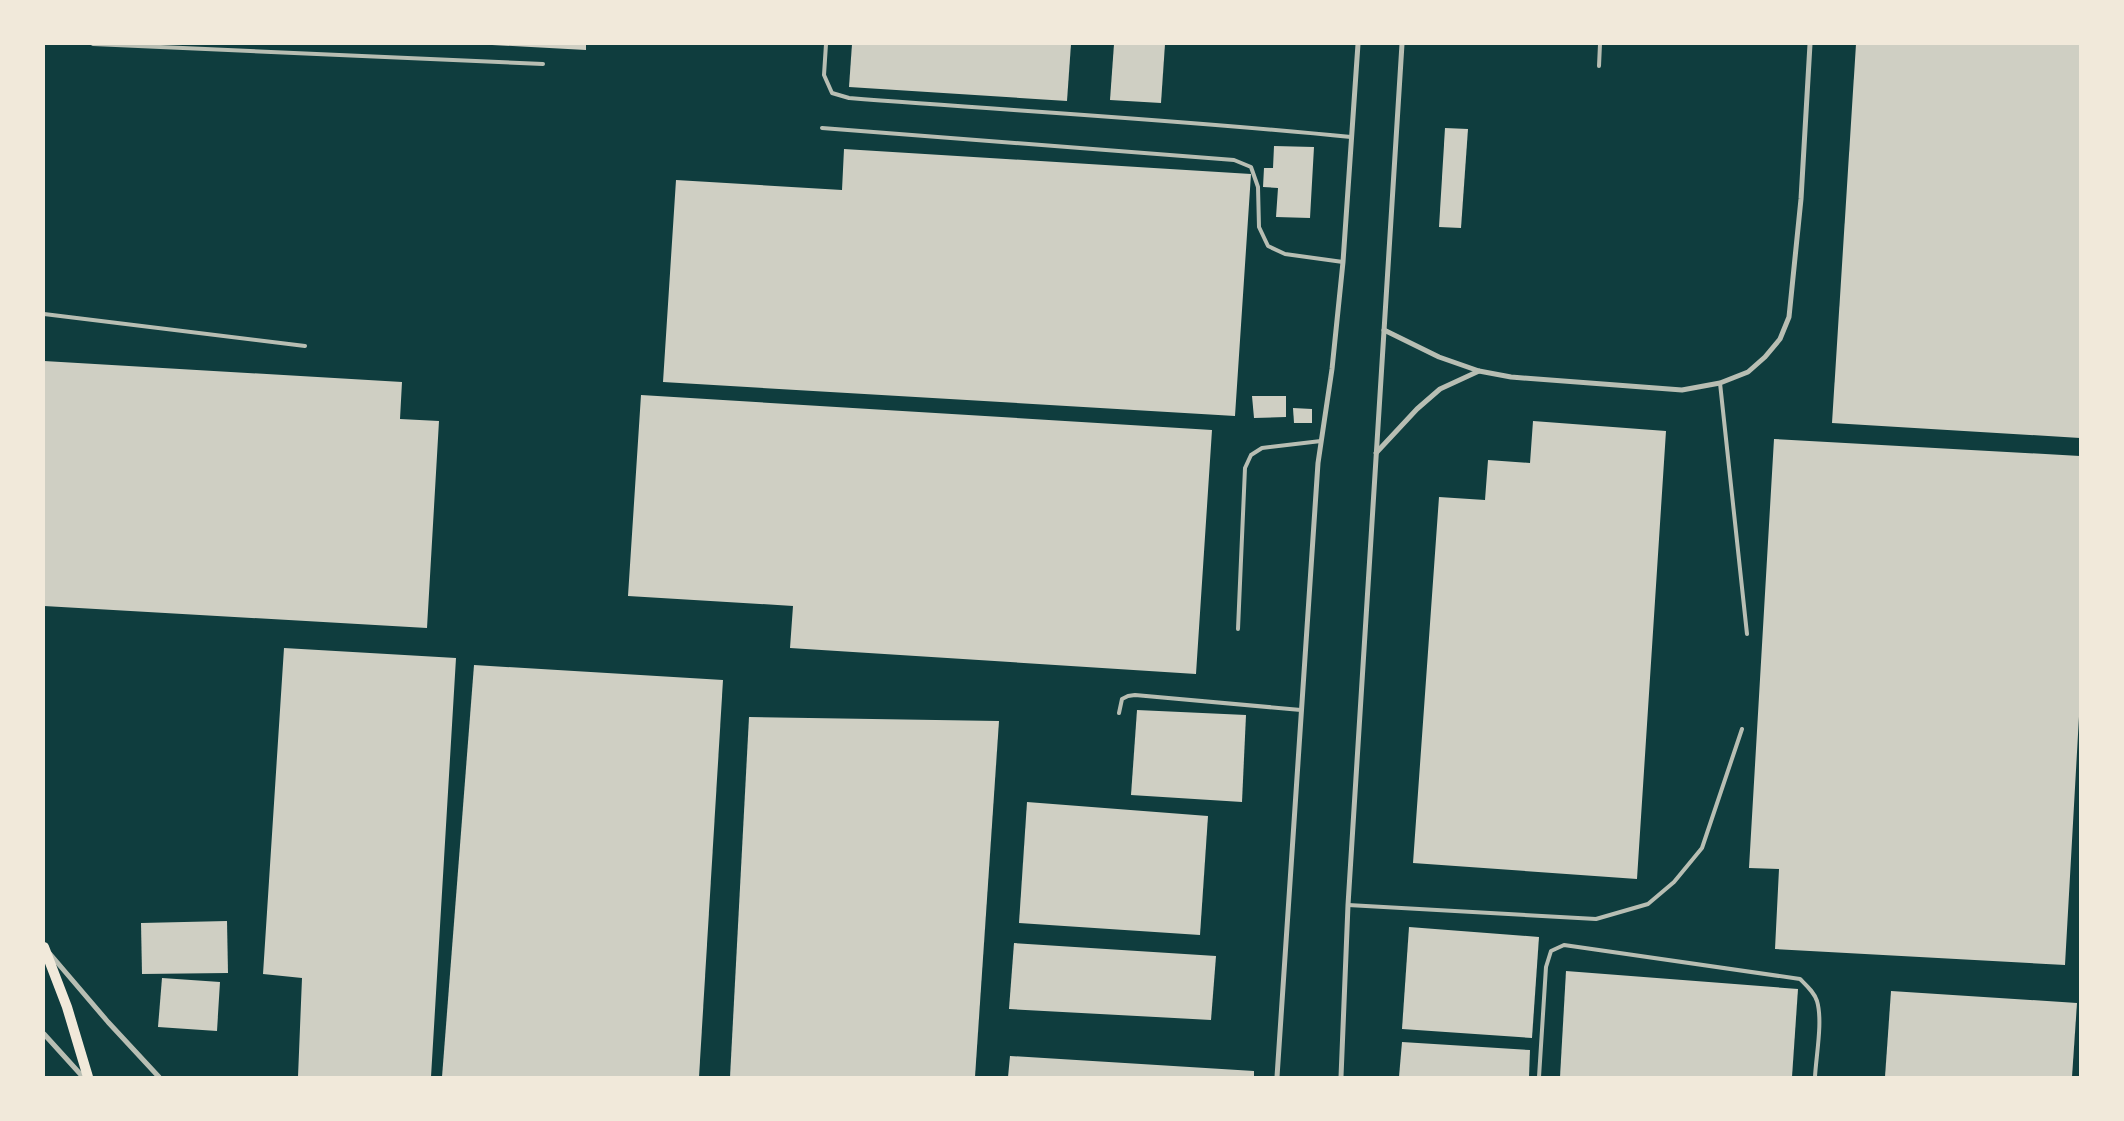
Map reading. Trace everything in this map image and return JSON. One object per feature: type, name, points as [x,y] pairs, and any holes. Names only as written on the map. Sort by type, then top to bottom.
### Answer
[{"type":"main road","points":[[45,949],[67,1007],[88,1077]]},
{"type":"street","points":[[1277,1077],[1318,463],[1332,369],[1343,262],[1358,44]]},
{"type":"street","points":[[1341,1077],[1348,905],[1402,44]]},
{"type":"street","points":[[1384,330],[1439,357],[1480,371],[1511,377],[1682,390],[1720,383],[1748,372],[1765,358],[1780,340],[1789,317],[1801,199],[1810,44]]},
{"type":"street","points":[[1376,453],[1417,408],[1440,390],[1480,371]]},
{"type":"street","points":[[45,949],[108,1022],[159,1077]]},
{"type":"street","points":[[44,1034],[83,1077]]},
{"type":"lane","points":[[93,44],[543,64]]},
{"type":"lane","points":[[826,44],[824,75],[832,93],[849,98],[1021,112],[1217,124],[1351,137]]},
{"type":"lane","points":[[1599,66],[1600,44]]},
{"type":"lane","points":[[822,128],[1234,160],[1252,167],[1258,187],[1259,227],[1268,246],[1285,254],[1343,262]]},
{"type":"lane","points":[[44,314],[305,346]]},
{"type":"lane","points":[[1720,383],[1748,634]]},
{"type":"lane","points":[[1238,629],[1245,468],[1251,455],[1262,448],[1321,441]]},
{"type":"lane","points":[[1119,713],[1122,699],[1135,695],[1302,710]]},
{"type":"lane","points":[[1348,905],[1596,919],[1648,904],[1674,882],[1702,848],[1742,729]]},
{"type":"lane","points":[[1539,1077],[1546,967],[1551,951],[1564,945],[1800,979],[1810,988],[1817,1002],[1819,1017],[1815,1077]]},
{"type":"building","points":[[586,44],[586,50],[492,45]]},
{"type":"building","points":[[852,44],[1071,44],[1067,101],[849,87]]},
{"type":"building","points":[[1114,44],[1165,44],[1161,103],[1110,100]]},
{"type":"building","points":[[1856,44],[2080,44],[2080,438],[1832,423]]},
{"type":"building","points":[[1445,128],[1468,129],[1461,228],[1439,227]]},
{"type":"building","points":[[1274,146],[1314,147],[1310,218],[1276,217],[1278,188],[1263,187],[1264,168],[1273,168]]},
{"type":"building","points":[[844,149],[1251,174],[1235,416],[663,382],[676,180],[842,190]]},
{"type":"building","points":[[44,361],[402,382],[400,419],[439,421],[427,628],[44,606]]},
{"type":"building","points":[[641,395],[1212,430],[1196,674],[790,648],[793,606],[628,596]]},
{"type":"building","points":[[1252,396],[1286,396],[1286,417],[1254,418]]},
{"type":"building","points":[[1293,408],[1312,409],[1312,423],[1294,423]]},
{"type":"building","points":[[1533,421],[1666,431],[1637,879],[1413,863],[1439,497],[1485,500],[1488,460],[1530,463]]},
{"type":"building","points":[[1774,439],[2080,456],[2080,699],[2065,965],[1775,949],[1779,869],[1749,868]]},
{"type":"building","points":[[284,648],[456,658],[431,1077],[298,1077],[302,978],[263,974]]},
{"type":"building","points":[[474,665],[723,680],[699,1077],[442,1077]]},
{"type":"building","points":[[1137,710],[1246,715],[1242,802],[1131,795]]},
{"type":"building","points":[[749,717],[999,721],[975,1077],[730,1077]]},
{"type":"building","points":[[1027,802],[1208,816],[1200,935],[1019,923]]},
{"type":"building","points":[[227,921],[228,973],[142,974],[141,923]]},
{"type":"building","points":[[1409,927],[1539,937],[1532,1038],[1402,1029]]},
{"type":"building","points":[[1014,943],[1216,956],[1211,1020],[1009,1009]]},
{"type":"building","points":[[1566,971],[1798,989],[1792,1077],[1560,1077]]},
{"type":"building","points":[[162,978],[220,982],[217,1031],[158,1027]]},
{"type":"building","points":[[1891,991],[2077,1003],[2072,1077],[1885,1077]]},
{"type":"building","points":[[1402,1042],[1530,1050],[1529,1077],[1399,1077]]},
{"type":"building","points":[[1010,1056],[1254,1071],[1254,1077],[1008,1077]]}]
